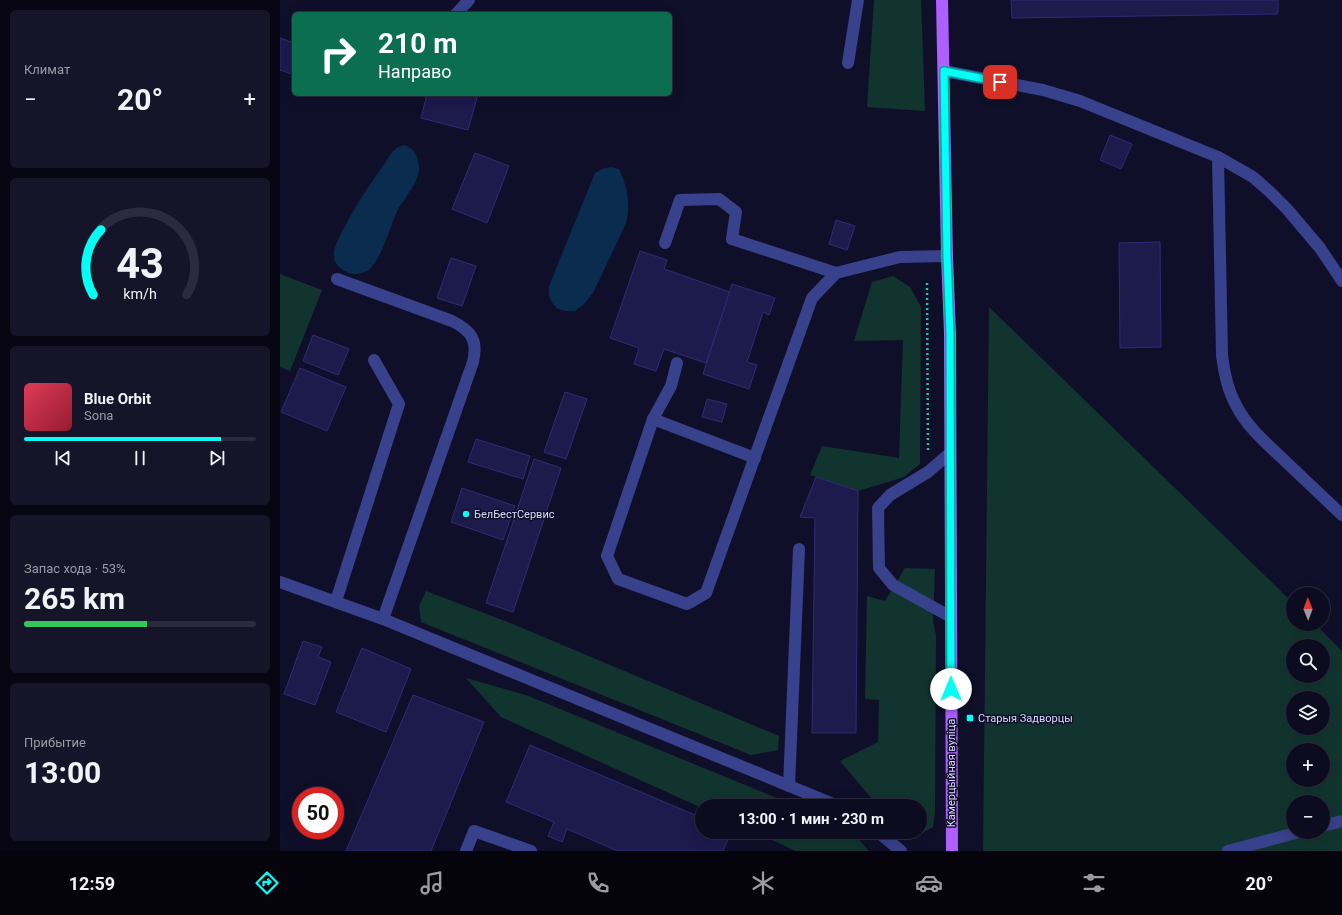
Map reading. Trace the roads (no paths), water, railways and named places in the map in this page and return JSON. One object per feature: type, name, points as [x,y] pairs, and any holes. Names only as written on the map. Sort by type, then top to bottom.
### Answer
[{"type":"main road","name":"Камерцыйная вуліца","points":[[942,0],[950,333],[952,851]]},
{"type":"street","points":[[458,12],[469,0]]},
{"type":"street","points":[[848,63],[858,0]]},
{"type":"street","points":[[944,71],[1043,90],[1080,100],[1218,157],[1254,178],[1270,192],[1287,209],[1320,248],[1342,281]]},
{"type":"street","points":[[1218,157],[1222,355],[1228,388],[1236,406],[1263,440],[1342,515]]},
{"type":"street","points":[[666,243],[680,200],[719,199],[736,212],[732,239],[836,273]]},
{"type":"street","points":[[677,363],[671,386],[653,419],[608,556],[618,579],[688,604],[706,593],[812,298],[836,273],[900,257],[947,256]]},
{"type":"street","points":[[337,279],[463,326],[470,332],[476,350],[383,619]]},
{"type":"street","points":[[336,601],[399,404],[374,360]]},
{"type":"street","points":[[653,419],[755,458]]},
{"type":"street","points":[[950,453],[928,472],[890,495],[878,508],[879,568],[893,585],[951,617]]},
{"type":"street","points":[[789,786],[799,549]]},
{"type":"street","points":[[280,582],[383,619],[821,799]]},
{"type":"street","points":[[1330,824],[1342,821]]},
{"type":"street","points":[[466,851],[474,831],[532,851]]},
{"type":"street","points":[[1228,851],[1286,835]]},
{"type":"street","points":[[886,839],[901,851]]},
{"type":"water","points":[[405,145],[414,151],[418,161],[419,173],[416,181],[398,209],[381,252],[372,267],[361,273],[349,273],[341,269],[335,262],[334,254],[337,243],[358,203],[393,151],[398,147]]},
{"type":"water","points":[[611,167],[619,169],[626,189],[628,209],[626,223],[593,293],[584,304],[575,311],[558,309],[553,304],[549,296],[549,287],[553,276],[595,173],[602,169]]},
{"type":"place","name":"БелБестСервис","points":[[466,514]]},
{"type":"place","name":"Старыя Задворцы","points":[[970,718]]}]
